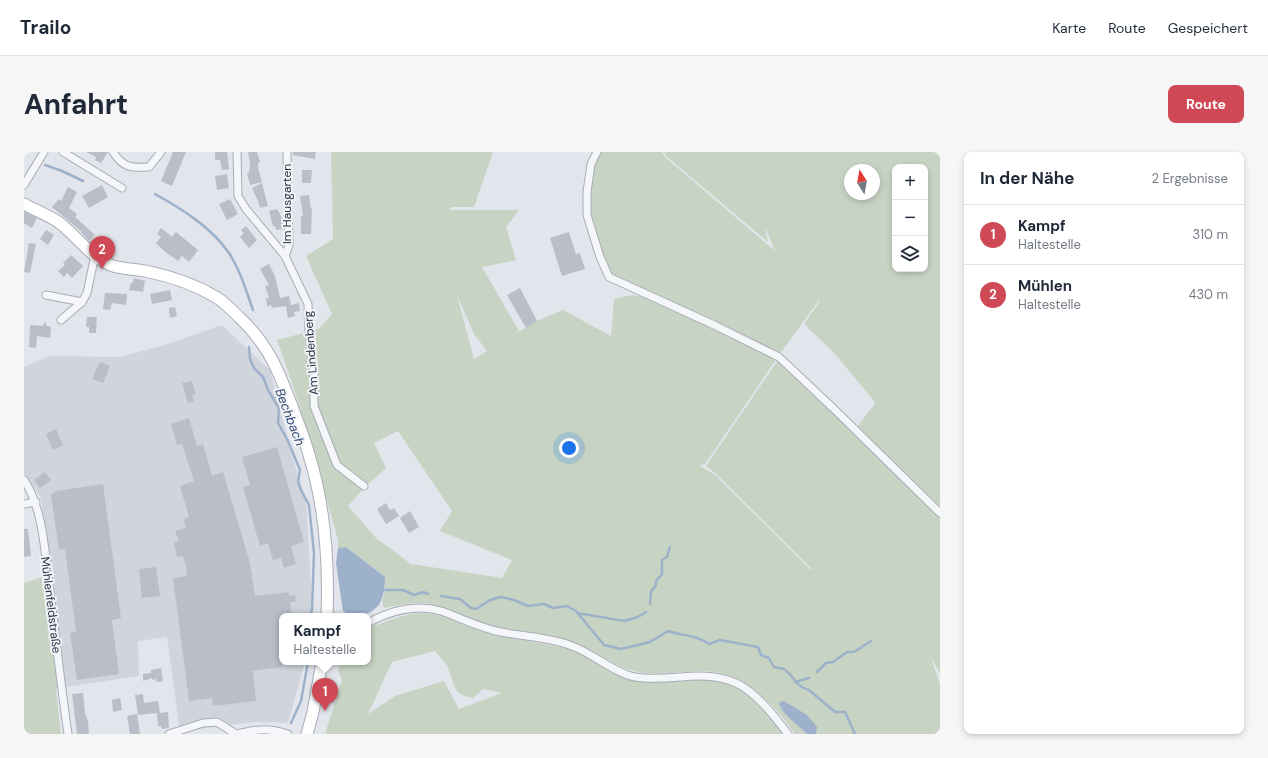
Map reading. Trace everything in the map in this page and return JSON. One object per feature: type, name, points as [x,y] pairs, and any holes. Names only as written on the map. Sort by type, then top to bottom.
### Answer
[{"type":"main road","points":[[24,204],[60,224],[95,255],[112,266],[147,272],[194,285],[217,298],[248,325],[263,343],[280,375],[310,455],[319,497],[326,542],[328,591],[327,613]]},
{"type":"main road","points":[[307,734],[313,712],[321,665]]},
{"type":"street","points":[[24,185],[44,152]]},
{"type":"street","points":[[63,152],[122,188]]},
{"type":"street","points":[[113,152],[118,160],[132,168],[149,167],[161,152]]},
{"type":"street","name":"Am Lindenberg","points":[[237,152],[238,196],[246,209],[285,256],[308,304],[309,332],[314,376],[314,406],[337,465],[364,486]]},
{"type":"street","name":"Im Hausgarten","points":[[285,256],[289,245],[287,152]]},
{"type":"street","points":[[597,152],[591,164],[587,192],[587,216],[600,257],[609,277],[712,324],[779,357],[940,513]]},
{"type":"street","points":[[61,320],[82,302],[87,293],[95,255]]},
{"type":"street","points":[[46,295],[82,302]]},
{"type":"street","name":"Mühlenfeldstraße","points":[[24,480],[30,488],[36,502],[43,539],[68,734]]},
{"type":"street","points":[[24,504],[36,502]]},
{"type":"street","points":[[371,622],[396,611],[410,608],[433,609],[482,627],[501,632],[555,641],[573,646],[624,674],[634,677],[652,679],[703,676],[720,678],[745,688],[762,704],[788,734]]},
{"type":"street","points":[[170,734],[203,723],[217,722],[236,734],[259,729],[280,731],[288,734]]},
{"type":"shaded area","points":[[222,325],[270,370],[293,459],[306,500],[311,584],[311,613],[279,613],[279,665],[304,665],[288,723],[255,722],[180,731],[167,637],[138,641],[139,676],[65,687],[41,498],[24,473],[24,367],[49,356],[120,357],[168,344]]},
{"type":"green space","points":[[331,152],[493,152],[474,207],[451,207],[450,210],[519,210],[506,227],[516,260],[482,267],[519,331],[500,343],[537,321],[563,310],[611,336],[614,299],[627,296],[639,296],[649,298],[777,358],[705,464],[699,465],[715,475],[811,570],[812,569],[716,474],[706,466],[778,360],[940,514],[940,673],[931,658],[940,684],[940,734],[795,734],[767,701],[749,686],[731,676],[708,671],[661,673],[638,672],[622,667],[585,647],[570,641],[554,637],[512,631],[433,605],[413,603],[384,608],[382,602],[385,590],[385,577],[346,547],[338,548],[338,540],[309,439],[277,340],[319,329],[332,314],[306,256],[333,239]],"holes":[[[457,295],[474,334],[487,351],[474,359]],[[398,431],[452,511],[440,531],[512,560],[502,578],[411,564],[376,538],[348,506],[366,486],[386,468],[374,443]]]},
{"type":"green space","points":[[600,152],[662,152],[665,157],[775,251],[765,227],[768,242],[666,156],[664,152],[940,152],[940,509],[856,428],[875,402],[835,354],[804,324],[820,301],[819,300],[779,355],[616,278],[604,258],[591,222],[589,195],[592,177]]},
{"type":"green space","points":[[45,576],[59,688],[56,689],[61,734],[24,734],[24,583]]},
{"type":"green space","points":[[417,613],[435,614],[494,634],[569,649],[628,679],[649,682],[689,678],[724,681],[751,694],[785,734],[325,734],[342,680],[338,671],[340,665],[371,665],[371,628],[398,617]],"holes":[[[435,651],[443,660],[450,672],[455,687],[460,694],[473,698],[483,689],[502,693],[459,709],[444,681],[395,696],[368,714],[392,662]]]},
{"type":"water","points":[[346,547],[385,577],[385,586],[381,601],[373,611],[369,613],[346,613],[343,611],[336,563],[338,548]]},
{"type":"water","points":[[784,701],[807,715],[817,727],[816,734],[807,734],[788,716],[779,704],[780,702]]},
{"type":"building","points":[[86,152],[108,152],[101,163],[95,160],[96,157]]},
{"type":"building","points":[[173,152],[186,152],[172,186],[161,181]]},
{"type":"building","points":[[215,152],[227,152],[229,169],[222,170],[220,160],[215,160]]},
{"type":"building","points":[[248,152],[257,152],[260,162],[258,163],[258,167],[262,182],[250,185],[247,173],[249,173],[250,164]]},
{"type":"building","points":[[293,152],[316,152],[315,159],[293,155]]},
{"type":"building","points":[[302,170],[312,170],[311,183],[302,183]]},
{"type":"building","points":[[227,174],[229,188],[217,190],[215,176]]},
{"type":"building","points":[[262,183],[268,206],[260,208],[252,188]]},
{"type":"building","points":[[102,185],[108,197],[89,208],[82,196]]},
{"type":"building","points":[[68,187],[77,192],[69,208],[77,214],[75,217],[95,235],[89,241],[82,232],[52,207],[59,199],[61,201]]},
{"type":"building","points":[[309,195],[311,209],[312,208],[311,234],[301,234],[301,216],[303,216],[300,196]]},
{"type":"building","points":[[230,199],[238,214],[227,220],[219,204]]},
{"type":"building","points":[[277,209],[283,224],[281,224],[282,229],[276,230],[275,226],[273,226],[269,211]]},
{"type":"building","points":[[24,212],[37,218],[32,228],[24,223]]},
{"type":"building","points":[[246,226],[257,240],[249,248],[240,237],[244,233],[241,230]]},
{"type":"building","points":[[161,228],[172,237],[176,232],[198,250],[189,262],[182,256],[178,261],[156,243],[161,237],[157,234]]},
{"type":"building","points":[[46,230],[54,235],[48,245],[40,239]]},
{"type":"building","points":[[569,232],[576,254],[580,253],[585,269],[562,276],[550,238]]},
{"type":"building","points":[[29,243],[36,244],[30,273],[24,272]]},
{"type":"building","points":[[71,255],[83,266],[72,278],[67,273],[64,277],[58,271],[65,265],[63,263]]},
{"type":"building","points":[[269,264],[275,276],[280,298],[289,296],[291,305],[299,303],[300,311],[294,312],[295,316],[288,318],[286,306],[272,308],[271,305],[267,306],[266,298],[269,298],[265,286],[269,285],[260,269]]},
{"type":"building","points":[[134,278],[145,281],[143,292],[129,290]]},
{"type":"building","points":[[520,288],[537,321],[526,328],[507,295]]},
{"type":"building","points":[[170,290],[172,300],[152,304],[150,294]]},
{"type":"building","points":[[105,293],[127,294],[126,305],[112,303],[110,310],[103,309]]},
{"type":"building","points":[[175,307],[177,316],[170,318],[169,308]]},
{"type":"building","points":[[87,317],[97,317],[96,333],[89,333],[89,327],[86,327]]},
{"type":"building","points":[[45,322],[47,326],[51,327],[50,338],[37,336],[36,348],[29,347],[30,325],[43,326]]},
{"type":"building","points":[[100,362],[110,366],[103,383],[92,379]]},
{"type":"building","points":[[192,381],[196,394],[192,395],[194,401],[188,403],[182,383]]},
{"type":"building","points":[[189,418],[197,446],[203,444],[212,476],[223,472],[250,563],[255,596],[289,592],[289,596],[295,595],[296,601],[290,602],[292,613],[279,613],[279,665],[282,665],[282,667],[253,671],[256,701],[213,706],[212,698],[189,701],[173,578],[187,576],[183,556],[177,557],[174,543],[179,541],[175,531],[186,528],[184,519],[189,517],[180,486],[194,481],[182,444],[177,445],[171,424]]},
{"type":"building","points":[[56,429],[63,445],[53,450],[46,434]]},
{"type":"building","points":[[277,447],[304,542],[291,546],[296,564],[284,568],[281,558],[273,560],[268,543],[260,546],[243,487],[250,485],[242,457]]},
{"type":"building","points":[[45,472],[51,480],[40,488],[34,480]]},
{"type":"building","points":[[103,484],[121,618],[112,620],[119,674],[77,680],[70,633],[76,632],[65,549],[59,550],[51,495],[56,491]]},
{"type":"building","points":[[386,503],[390,510],[394,508],[399,516],[386,524],[377,509]]},
{"type":"building","points":[[410,511],[419,527],[409,533],[400,518]]},
{"type":"building","points":[[24,529],[28,529],[31,556],[24,557]]},
{"type":"building","points":[[156,567],[160,596],[142,598],[139,569]]},
{"type":"building","points":[[161,668],[163,681],[157,682],[156,679],[152,680],[152,678],[143,681],[143,674],[151,673],[151,670]]},
{"type":"building","points":[[83,693],[89,734],[77,734],[72,694]]},
{"type":"building","points":[[143,694],[144,703],[158,701],[160,713],[168,712],[169,728],[162,729],[161,726],[158,726],[157,713],[138,715],[135,695]]},
{"type":"building","points":[[120,698],[122,710],[113,712],[112,700]]},
{"type":"building","points":[[137,714],[140,734],[130,734],[127,716]]},
{"type":"waterway","name":"Bechbach","points":[[45,165],[83,181]]},
{"type":"waterway","name":"Bechbach","points":[[155,194],[195,219],[222,244],[236,266],[253,310]]},
{"type":"waterway","name":"Bechbach","points":[[249,347],[250,359],[254,368],[263,377],[268,390],[279,408],[278,423],[288,441],[300,470],[298,482],[309,505],[314,553],[311,613]]},
{"type":"waterway","points":[[650,604],[651,592],[656,585],[656,581],[662,574],[662,560],[667,557],[670,547]]},
{"type":"waterway","points":[[383,590],[403,590],[414,595],[423,592],[428,594]]},
{"type":"waterway","points":[[441,596],[460,599],[471,608],[476,609],[490,600],[501,597],[514,600],[528,606],[544,604],[553,608],[567,606],[576,611],[604,645],[621,649],[650,642],[668,631],[694,637],[709,644],[720,640],[758,647],[761,655],[769,658],[774,667],[784,669],[798,684],[809,690],[835,712],[845,712],[855,734]]},
{"type":"waterway","points":[[577,613],[624,621],[638,617],[646,612]]},
{"type":"waterway","points":[[817,672],[826,663],[833,662],[847,652],[854,652],[871,641]]},
{"type":"waterway","name":"Bechbach","points":[[291,723],[301,701],[307,665]]},
{"type":"waterway","points":[[795,682],[809,678]]},
{"type":"place","name":"Mühlen","points":[[102,269]]},
{"type":"place","name":"Kampf","points":[[325,711]]}]
